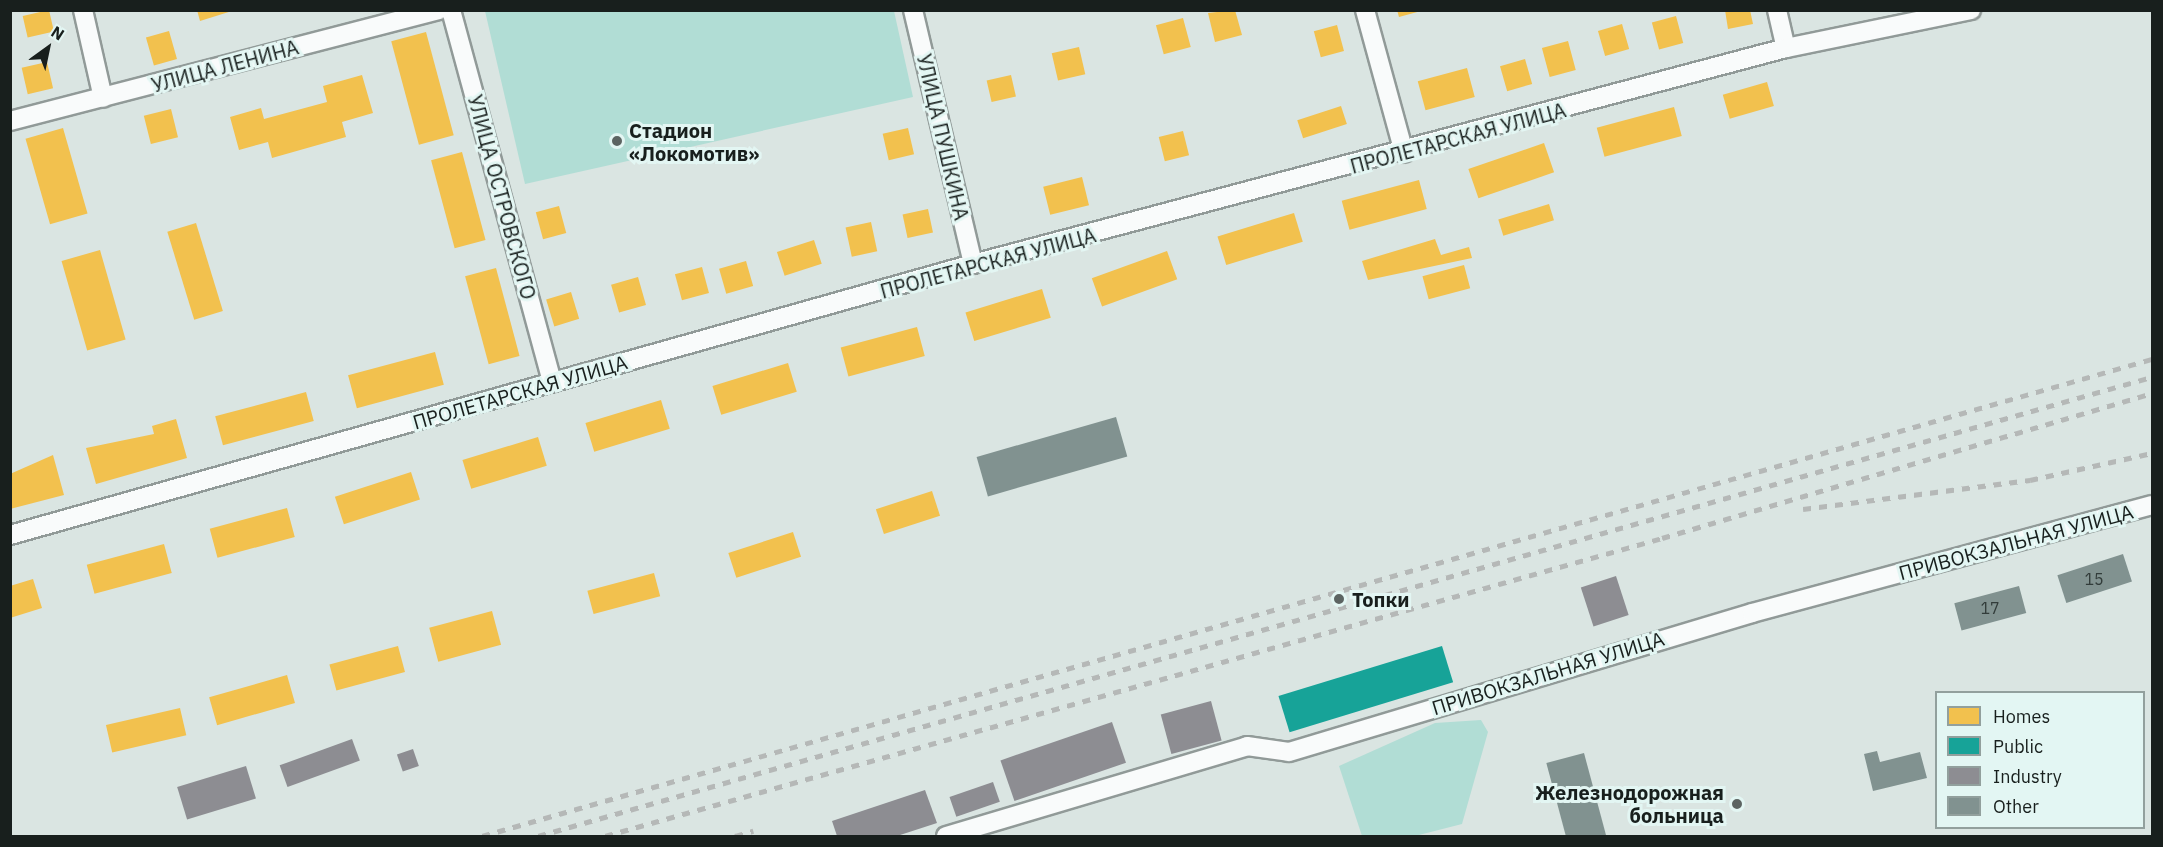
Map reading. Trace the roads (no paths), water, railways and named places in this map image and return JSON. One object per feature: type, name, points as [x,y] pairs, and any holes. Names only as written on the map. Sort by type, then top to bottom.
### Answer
[{"type":"street","points":[[83,10],[103,98]]},
{"type":"street","name":"УЛИЦА ЛЕНИНА","points":[[10,121],[439,10]]},
{"type":"street","name":"УЛИЦА ОСТРОВСКОГО","points":[[451,10],[552,383]]},
{"type":"street","name":"УЛИЦА ПУШКИНА","points":[[913,10],[974,264]]},
{"type":"street","points":[[1365,10],[1404,153]]},
{"type":"street","points":[[1777,10],[1786,48]]},
{"type":"street","name":"ПРОЛЕТАРСКАЯ УЛИЦА","points":[[10,535],[974,264],[1404,153],[1786,48],[1971,10]]},
{"type":"street","name":"ПРИВОКЗАЛЬНАЯ УЛИЦА","points":[[946,837],[1247,746],[1289,752],[1752,613],[2152,505]]},
{"type":"railway","points":[[482,836],[2152,359]]},
{"type":"railway","points":[[538,836],[2152,377]]},
{"type":"railway","points":[[605,836],[1662,538],[2152,393]]},
{"type":"railway","points":[[1803,509],[2030,480],[2152,453]]},
{"type":"railway","points":[[735,836],[753,831]]},
{"type":"place","name":"Стадион «Локомотив»","points":[[617,141]]},
{"type":"place","name":"Топки","points":[[1339,599]]},
{"type":"place","name":"Железнодорожная больница","points":[[1737,804]]}]
